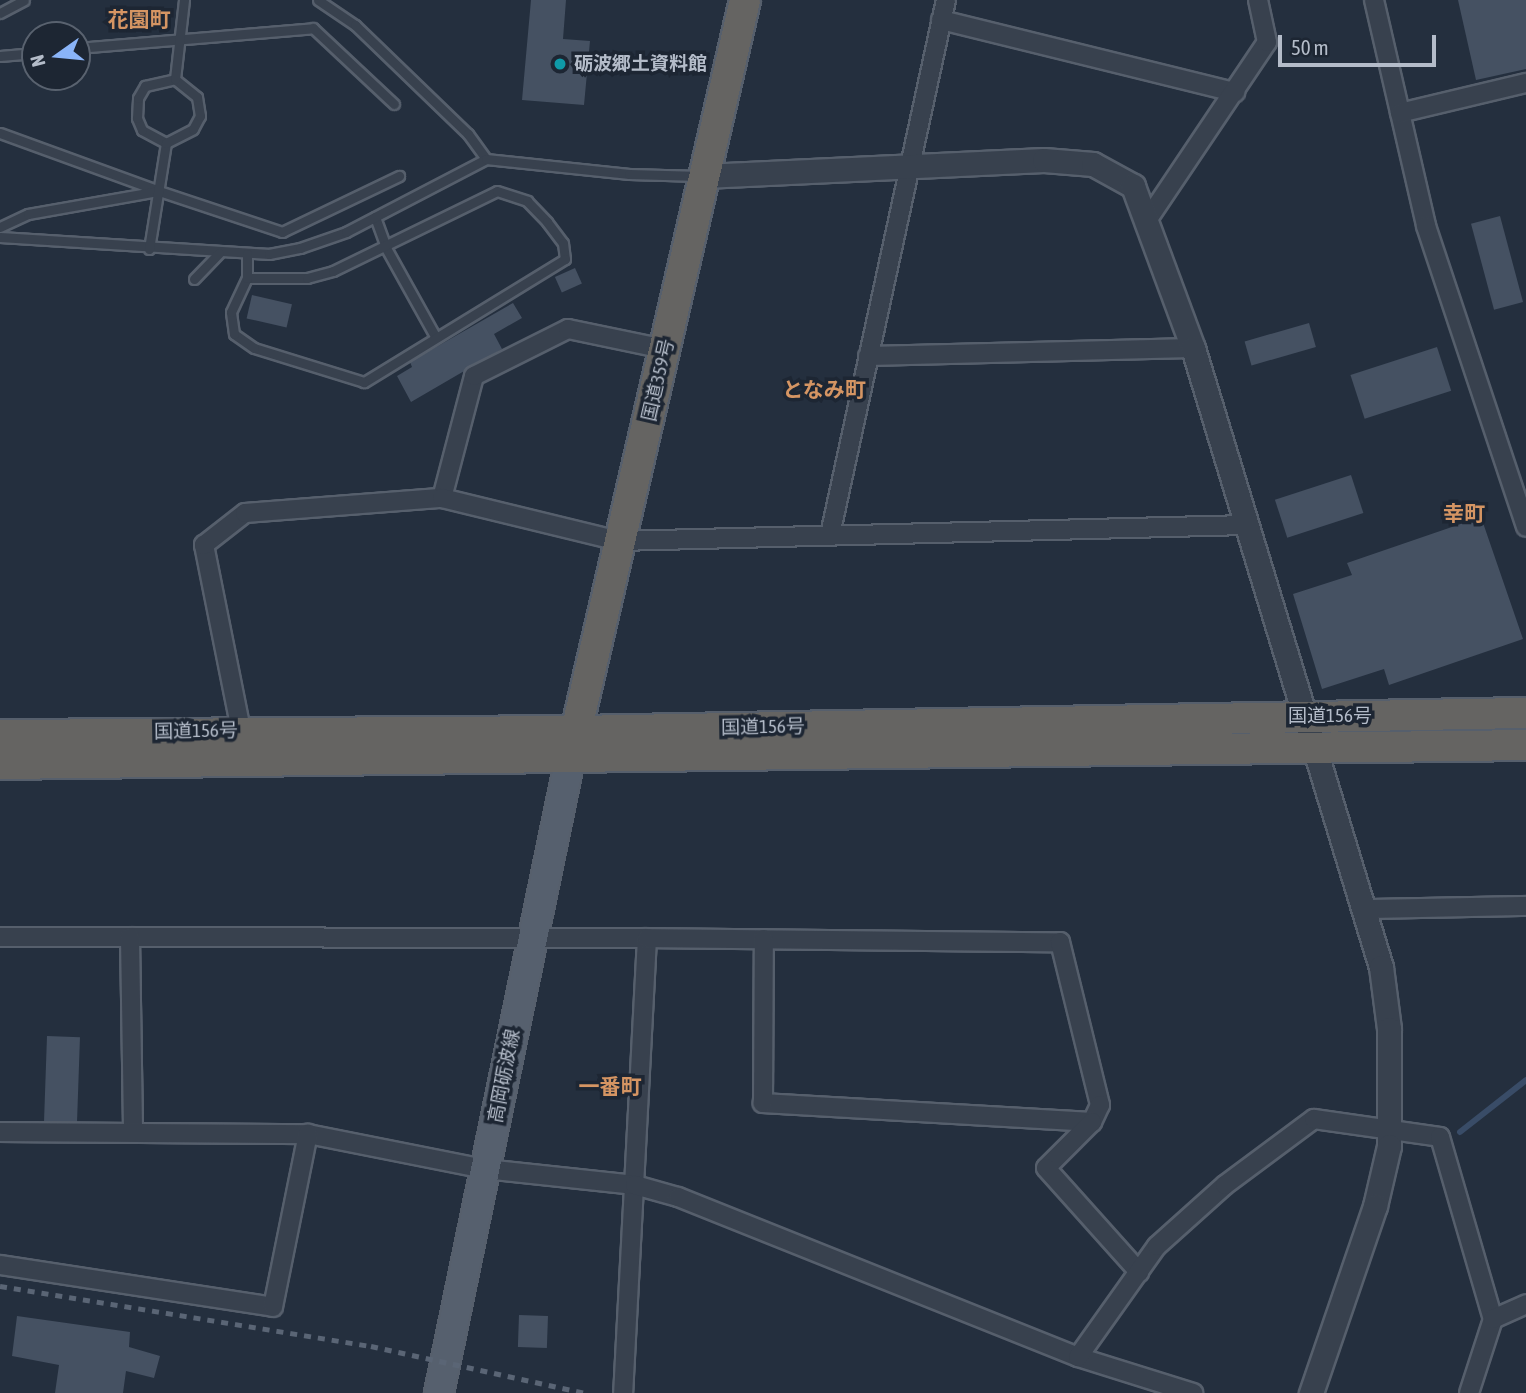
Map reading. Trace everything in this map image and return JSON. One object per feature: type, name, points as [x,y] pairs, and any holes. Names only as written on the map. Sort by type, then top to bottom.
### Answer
[{"type":"highway","name":"国道359号","points":[[573,745],[745,0]]},
{"type":"highway","name":"国道156号","points":[[0,764],[573,745],[1304,715],[1526,713]]},
{"type":"highway","name":"国道156号","points":[[0,735],[241,730],[573,745],[1526,745]]},
{"type":"main road","name":"高岡砺波線","points":[[439,1393],[573,745]]},
{"type":"street","points":[[830,535],[946,0]]},
{"type":"street","points":[[1148,219],[1267,42],[1258,0]]},
{"type":"street","points":[[1374,0],[1426,226],[1526,527]]},
{"type":"street","points":[[941,20],[1235,92]]},
{"type":"street","points":[[1400,113],[1526,83]]},
{"type":"street","points":[[704,176],[1045,160],[1093,164],[1132,186],[1148,219],[1193,348],[1245,525],[1367,909],[1389,1029],[1391,1128],[1375,1206],[1311,1393]]},
{"type":"street","points":[[442,498],[474,376],[568,329],[666,349]]},
{"type":"street","points":[[867,355],[1193,348]]},
{"type":"street","points":[[241,730],[204,545],[245,513],[442,498],[619,541],[1245,525]]},
{"type":"street","points":[[1367,909],[1526,906]]},
{"type":"street","points":[[0,937],[532,935],[1060,942],[1100,1105],[1092,1122],[1046,1168],[1139,1272]]},
{"type":"street","points":[[130,937],[133,1130]]},
{"type":"street","points":[[622,1393],[647,938]]},
{"type":"street","points":[[764,939],[763,1102],[1092,1122]]},
{"type":"street","points":[[1078,1357],[1157,1246],[1224,1185],[1314,1119],[1391,1128],[1440,1138],[1493,1319],[1469,1393]]},
{"type":"street","points":[[0,1132],[133,1130],[308,1134],[485,1169],[635,1185],[678,1197],[1078,1357],[1193,1393]]},
{"type":"street","points":[[0,1265],[272,1307],[308,1134]]},
{"type":"street","points":[[1493,1319],[1526,1304]]},
{"type":"lane","points":[[0,13],[24,0]]},
{"type":"lane","points":[[175,79],[184,0]]},
{"type":"lane","points":[[318,0],[355,25],[468,134],[486,159]]},
{"type":"lane","points":[[91,47],[313,28],[394,104]]},
{"type":"lane","points":[[0,56],[21,54]]},
{"type":"lane","points":[[166,143],[193,129],[200,116],[197,97],[175,79]]},
{"type":"lane","points":[[166,143],[142,130],[137,118],[138,98],[145,86],[175,79]]},
{"type":"lane","points":[[0,133],[282,232],[399,176]]},
{"type":"lane","points":[[149,249],[166,143]]},
{"type":"lane","points":[[0,237],[247,254],[300,248],[375,217],[486,159],[629,174],[704,176]]},
{"type":"lane","points":[[0,227],[28,214],[159,191]]},
{"type":"lane","points":[[247,254],[247,278],[233,300],[234,334],[254,348],[364,382],[435,336],[556,267],[565,259],[564,243],[527,201],[498,191],[402,234],[386,248],[307,278],[247,278]]},
{"type":"lane","points":[[375,217],[386,248],[435,336]]},
{"type":"lane","points":[[194,279],[219,253]]},
{"type":"building","points":[[531,0],[566,0],[563,39],[590,41],[584,105],[522,100]]},
{"type":"building","points":[[1458,0],[1526,0],[1526,69],[1476,80]]},
{"type":"building","points":[[1500,216],[1523,302],[1494,310],[1471,224]]},
{"type":"building","points":[[575,268],[582,284],[562,292],[555,277]]},
{"type":"building","points":[[252,295],[292,304],[287,328],[247,318]]},
{"type":"building","points":[[513,303],[522,318],[494,334],[502,349],[411,402],[397,376],[412,367],[410,362]]},
{"type":"building","points":[[1309,323],[1316,347],[1251,365],[1245,341]]},
{"type":"building","points":[[1437,347],[1451,391],[1365,419],[1350,375]]},
{"type":"building","points":[[1351,475],[1363,513],[1287,538],[1275,500]]},
{"type":"building","points":[[1481,517],[1523,639],[1389,685],[1384,669],[1322,689],[1293,594],[1352,575],[1347,563]]},
{"type":"building","points":[[47,1036],[80,1037],[77,1122],[44,1121]]},
{"type":"building","points":[[519,1315],[548,1316],[547,1348],[518,1347]]},
{"type":"building","points":[[17,1316],[130,1332],[129,1347],[160,1356],[154,1378],[126,1371],[123,1393],[55,1393],[59,1365],[12,1356]]},
{"type":"waterway","points":[[1460,1132],[1526,1080]]},
{"type":"railway","points":[[0,1286],[371,1346],[584,1393]]},
{"type":"place","name":"砺波郷土資料館","points":[[560,64]]},
{"type":"district","name":"花園町","points":[[139,19]]},
{"type":"district","name":"となみ町","points":[[824,389]]},
{"type":"district","name":"幸町","points":[[1464,513]]},
{"type":"district","name":"一番町","points":[[610,1086]]}]
